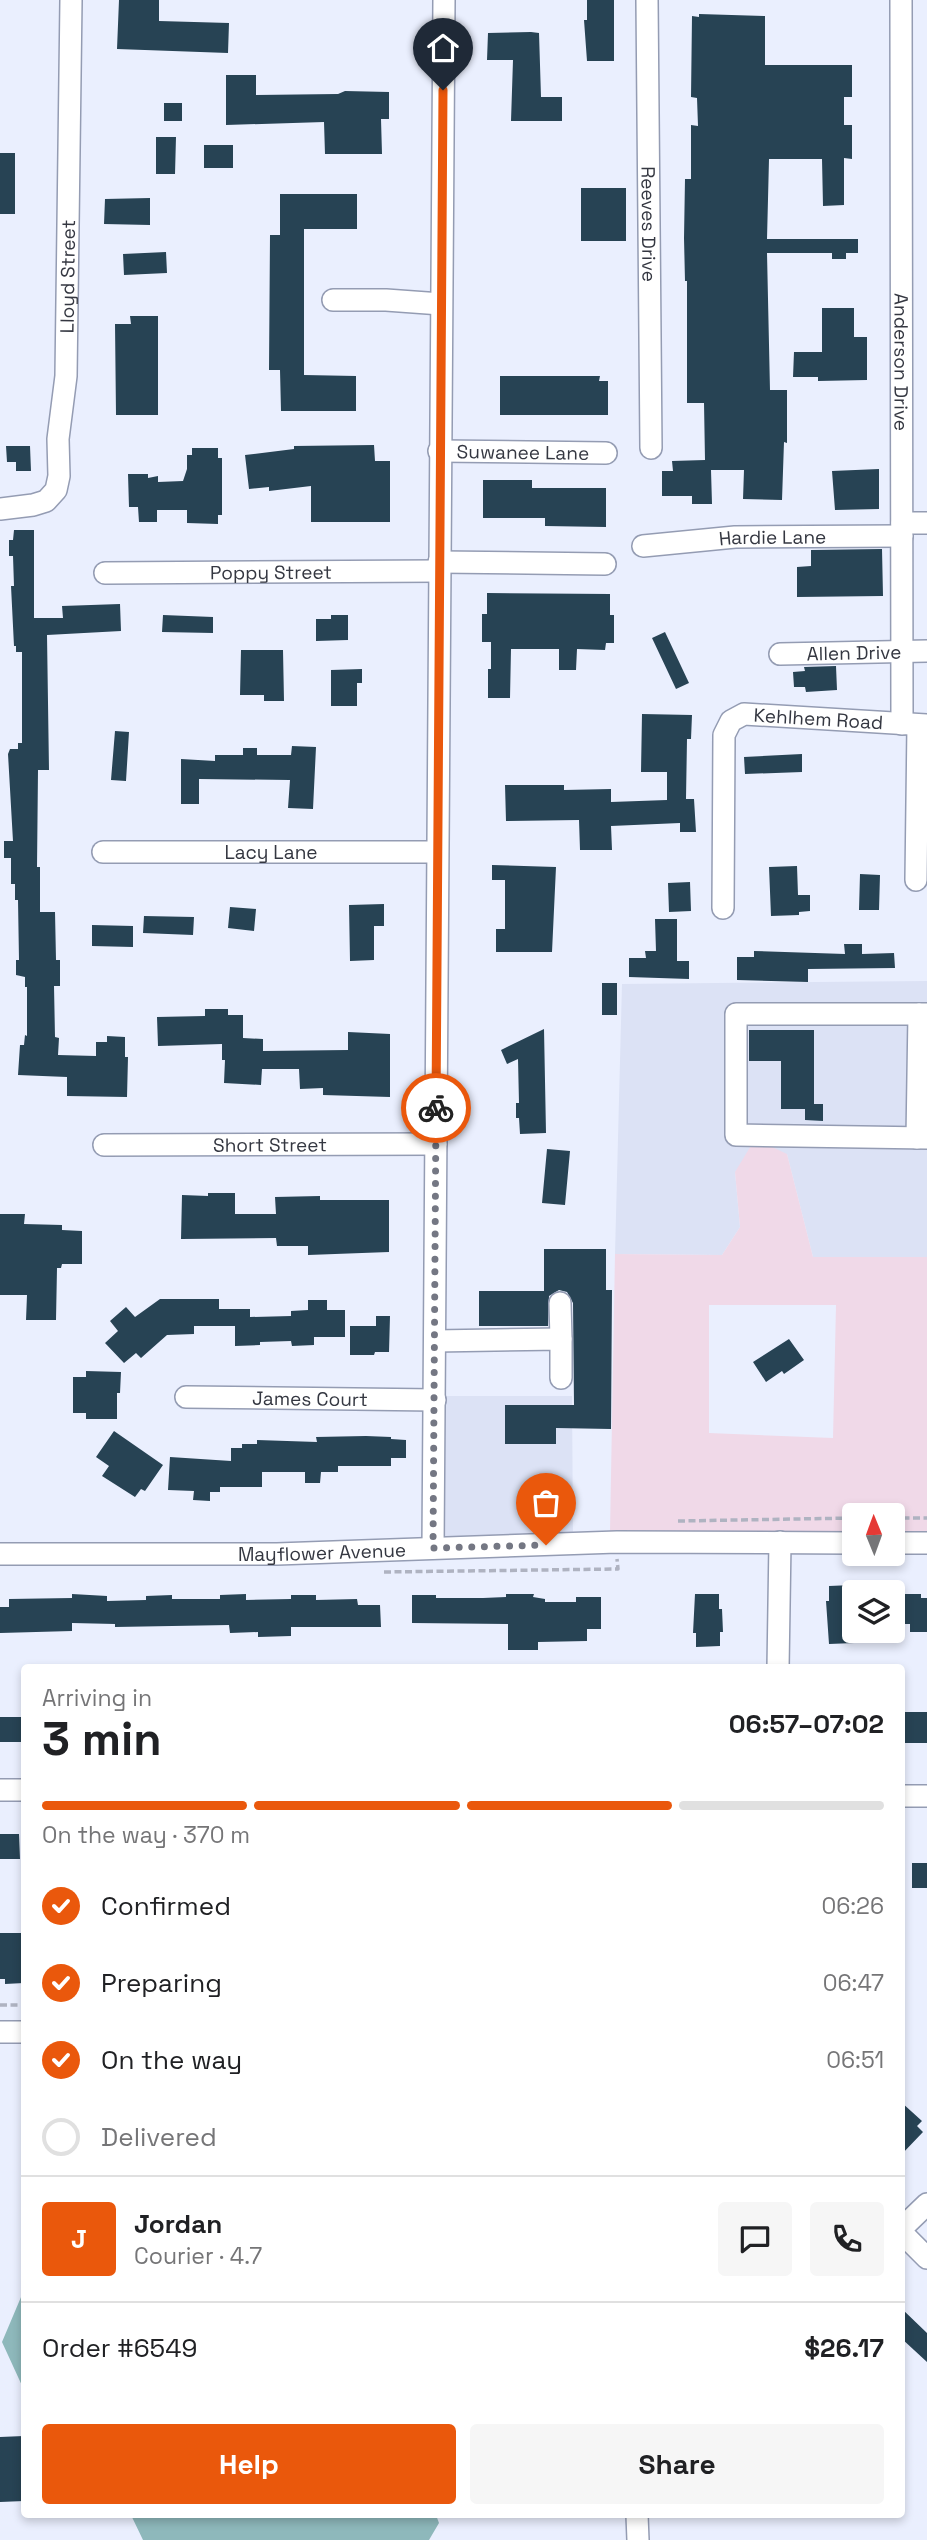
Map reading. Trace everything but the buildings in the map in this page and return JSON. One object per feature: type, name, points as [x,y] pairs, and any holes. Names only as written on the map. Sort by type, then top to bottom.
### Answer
[{"type":"street","name":"Lloyd Street","points":[[0,509],[46,501],[56,490],[59,476],[58,439],[66,376],[71,0]]},
{"type":"street","points":[[433,1548],[444,0]]},
{"type":"street","name":"Reeves Drive","points":[[647,0],[651,449]]},
{"type":"street","name":"Anderson Drive","points":[[901,0],[902,651],[916,724],[916,880]]},
{"type":"street","points":[[333,300],[441,304]]},
{"type":"street","name":"Suwanee Lane","points":[[439,451],[606,453]]},
{"type":"street","name":"Hardie Lane","points":[[643,546],[736,537],[902,529],[927,523]]},
{"type":"street","name":"Poppy Street","points":[[105,573],[605,564]]},
{"type":"street","name":"Allen Drive","points":[[780,654],[927,651]]},
{"type":"street","name":"Kehlhem Road","points":[[723,908],[724,735],[731,720],[744,715],[916,724]]},
{"type":"street","name":"Lacy Lane","points":[[103,852],[437,852]]},
{"type":"street","points":[[736,1014],[923,1014],[922,1138],[736,1135],[736,1014]]},
{"type":"street","name":"Short Street","points":[[104,1145],[436,1144]]},
{"type":"street","points":[[560,1303],[561,1378]]},
{"type":"street","points":[[435,1341],[561,1339]]},
{"type":"street","name":"James Court","points":[[186,1397],[435,1400]]},
{"type":"street","name":"Mayflower Avenue","points":[[0,1553],[277,1554],[617,1542],[842,1543]]},
{"type":"street","points":[[778,1664],[780,1542]]},
{"type":"street","points":[[905,1543],[927,1543]]},
{"type":"street","points":[[0,1790],[21,1790]]},
{"type":"street","points":[[905,1796],[927,1797]]},
{"type":"street","points":[[0,2032],[21,2032]]},
{"type":"street","points":[[905,2226],[927,2204]]},
{"type":"street","points":[[905,2234],[927,2258]]},
{"type":"street","points":[[637,2518],[638,2540]]},
{"type":"path","points":[[905,1518],[927,1518]]},
{"type":"path","points":[[0,2005],[21,2005]]},
{"type":"shaded area","points":[[927,981],[927,1257],[813,1257],[787,1154],[735,1172],[740,1227],[722,1255],[615,1254],[622,984]]},
{"type":"shaded area","points":[[755,1139],[787,1154],[813,1257],[927,1257],[927,1533],[905,1532],[905,1503],[842,1503],[842,1532],[610,1532],[615,1254],[722,1255],[740,1227],[735,1172]],"holes":[[[709,1305],[836,1305],[833,1438],[709,1433]]]},
{"type":"shaded area","points":[[444,1396],[572,1396],[573,1533],[443,1537]]},
{"type":"shaded area","points":[[21,2297],[21,2383],[2,2342]]},
{"type":"shaded area","points":[[132,2518],[437,2518],[439,2523],[429,2540],[143,2540]]},
{"type":"way so far","points":[[436,1108],[433,1548],[546,1545]]},
{"type":"route","points":[[436,1108],[443,90]]}]
